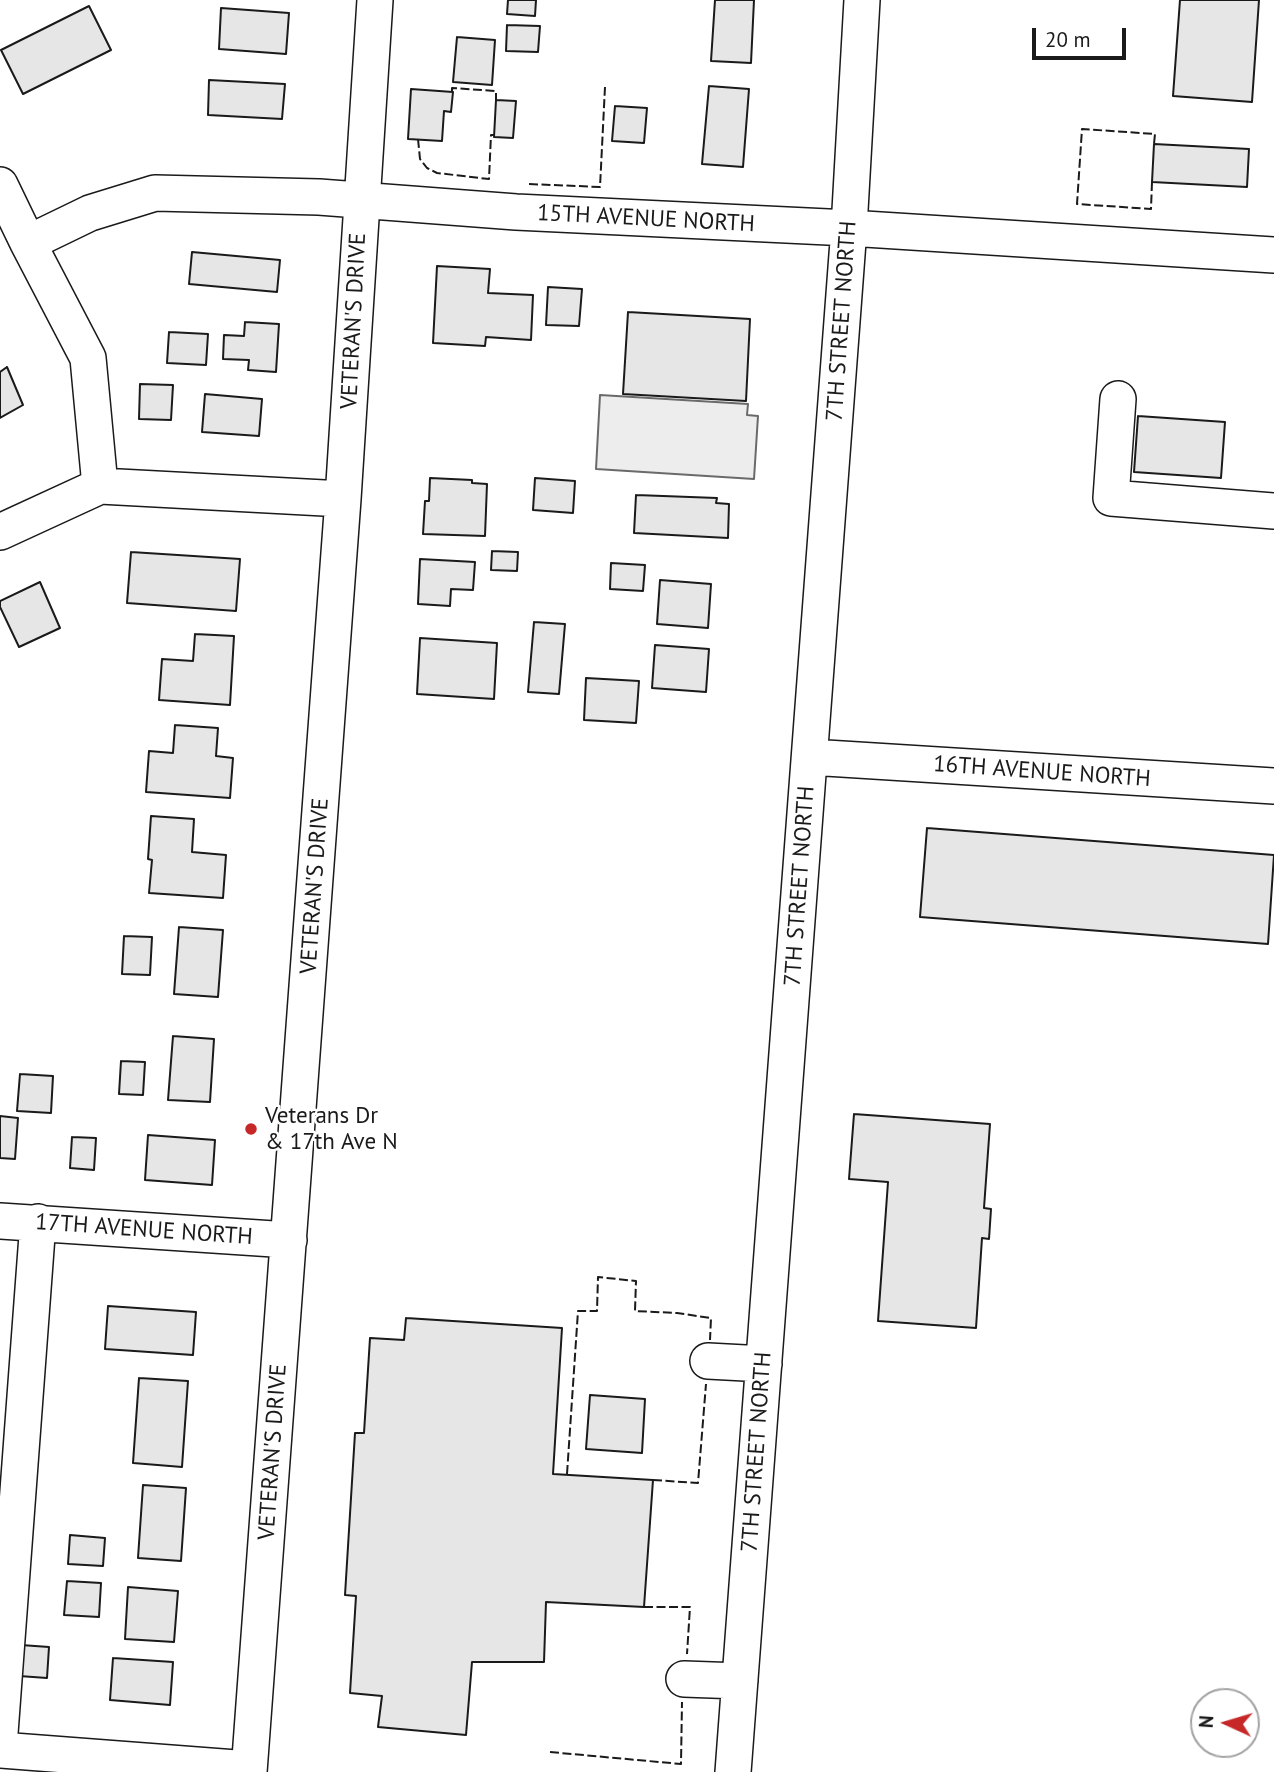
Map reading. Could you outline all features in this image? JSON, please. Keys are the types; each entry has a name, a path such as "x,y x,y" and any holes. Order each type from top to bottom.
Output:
{"street":[{"name":"VETERAN'S DRIVE","path":"249,1771 343,499 375,0"},
{"name":"7TH STREET NORTH","path":"733,1772 849,228 862,0"},
{"path":"0,185 27,243 88,358 100,486"},
{"name":"15TH AVENUE NORTH","path":"27,243 90,213 155,193 319,197 516,212 849,228 1274,255"},
{"path":"1118,399 1111,498 1274,511"},
{"path":"0,532 100,486 343,499"},
{"name":"16TH AVENUE NORTH","path":"810,757 1274,786"},
{"name":"17TH AVENUE NORTH","path":"0,1221 289,1240"},
{"path":"0,1733 9,1493 38,1223"},
{"path":"708,1361 764,1364"},
{"path":"684,1679 740,1681"},
{"path":"0,1750 249,1771"}],"shaded area":[{"path":"600,395 748,404 747,415 758,416 754,479 596,469"}],"building":[{"path":"508,0 536,0 535,16 507,14"},
{"path":"715,0 754,0 751,63 711,61"},
{"path":"1180,0 1259,0 1252,102 1173,96"},
{"path":"89,6 111,50 23,94 1,50"},
{"path":"221,8 289,13 286,54 219,49"},
{"path":"507,25 540,26 538,52 506,51"},
{"path":"457,37 495,40 492,85 453,82"},
{"path":"209,80 285,84 282,119 208,115"},
{"path":"709,86 749,89 743,167 702,164"},
{"path":"411,89 453,92 451,112 444,111 442,141 408,139"},
{"path":"496,100 516,101 513,138 494,137"},
{"path":"615,106 647,108 644,143 612,141"},
{"path":"1154,144 1249,149 1247,187 1152,182"},
{"path":"192,252 280,260 277,292 189,284"},
{"path":"437,266 490,269 488,293 533,295 531,340 486,337 485,346 433,343"},
{"path":"548,287 582,289 579,326 546,325"},
{"path":"628,312 750,319 746,401 623,394"},
{"path":"245,322 279,324 276,372 248,370 249,360 223,359 224,335 244,336"},
{"path":"169,332 208,334 206,365 167,363"},
{"path":"7,367 23,405 0,418 0,372"},
{"path":"140,384 173,385 171,420 139,419"},
{"path":"205,394 262,399 259,436 202,432"},
{"path":"1138,416 1225,422 1221,478 1134,472"},
{"path":"430,478 472,480 472,483 487,484 485,536 423,534 425,501 429,501"},
{"path":"535,478 575,481 573,513 533,510"},
{"path":"636,495 717,498 716,503 729,504 728,538 634,533"},
{"path":"492,551 518,552 517,571 491,570"},
{"path":"131,552 240,559 236,611 127,603"},
{"path":"420,559 475,562 473,590 451,589 450,606 418,604"},
{"path":"611,563 645,565 643,591 610,589"},
{"path":"660,580 711,584 708,628 657,624"},
{"path":"40,582 60,628 19,647 0,607 0,601"},
{"path":"534,622 565,624 559,694 528,692"},
{"path":"195,634 234,636 230,705 159,700 162,659 193,661"},
{"path":"420,638 497,643 494,699 417,694"},
{"path":"655,645 709,649 706,692 652,688"},
{"path":"586,678 639,681 636,723 584,720"},
{"path":"175,725 218,728 216,756 233,758 230,798 146,792 149,751 173,753"},
{"path":"151,816 194,819 192,852 226,855 223,898 149,893 152,860 148,859"},
{"path":"927,828 1274,855 1268,944 920,917"},
{"path":"179,927 223,930 218,997 174,994"},
{"path":"124,936 152,937 150,975 122,974"},
{"path":"173,1036 214,1039 210,1102 168,1100"},
{"path":"121,1061 145,1062 143,1095 119,1094"},
{"path":"20,1074 53,1076 51,1113 17,1111"},
{"path":"854,1114 990,1124 984,1208 991,1209 989,1239 982,1238 976,1328 878,1321 888,1182 849,1179"},
{"path":"0,1116 18,1118 15,1159 0,1158"},
{"path":"148,1135 215,1140 212,1185 145,1180"},
{"path":"72,1137 96,1138 94,1170 70,1168"},
{"path":"108,1306 196,1312 193,1355 105,1349"},
{"path":"406,1318 562,1328 553,1474 653,1480 644,1607 546,1602 544,1662 472,1662 466,1735 378,1727 382,1696 350,1693 356,1596 345,1595 355,1433 364,1433 370,1338 404,1340"},
{"path":"139,1378 188,1381 182,1467 133,1463"},
{"path":"590,1395 645,1399 642,1453 586,1449"},
{"path":"143,1485 186,1488 181,1561 138,1558"},
{"path":"70,1535 105,1538 103,1566 68,1564"},
{"path":"67,1581 101,1583 99,1617 64,1615"},
{"path":"128,1587 178,1591 174,1642 125,1639"},
{"path":"21,1645 49,1647 47,1678 19,1676"},
{"path":"113,1658 173,1662 170,1705 110,1700"}],"fence":[{"path":"529,184 600,187 605,87"},
{"path":"452,92 452,88 496,91 496,100"},
{"path":"1152,182 1151,209 1077,204 1082,129 1155,134 1154,144"},
{"path":"418,139 420,159 427,168 437,173 489,179 491,135 494,135"},
{"path":"567,1474 578,1311 597,1311 598,1277 636,1281 635,1311 711,1318 710,1340"},
{"path":"653,1480 698,1483 706,1384"},
{"path":"644,1607 690,1607 687,1654"},
{"path":"550,1752 681,1764 682,1702"}],"place":[{"name":"Veterans Dr & 17th Ave N","path":"251,1129"}]}
